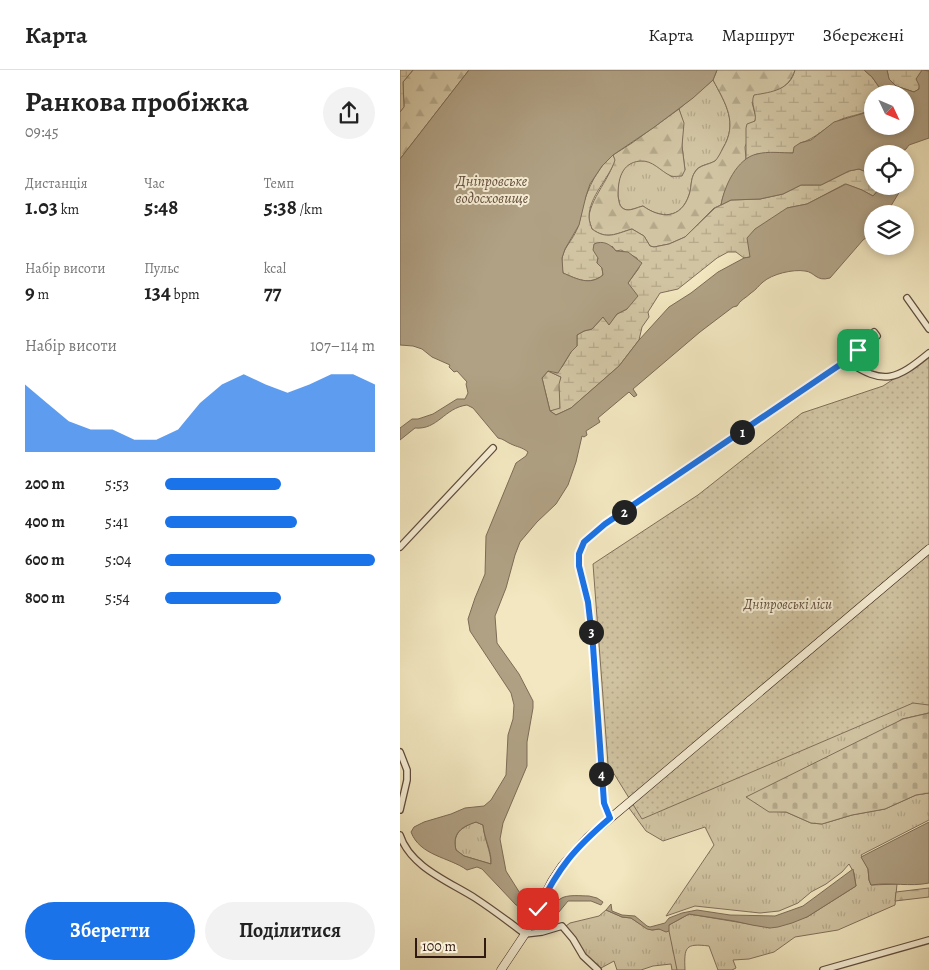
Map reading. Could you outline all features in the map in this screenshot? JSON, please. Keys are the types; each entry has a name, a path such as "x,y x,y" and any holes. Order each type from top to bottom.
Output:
{"main road":[{"path":"501,970 532,922 552,881 570,856 610,818 929,549"}],"street":[{"path":"907,298 929,329"},
{"path":"610,818 604,803 588,602 579,566 579,554 584,542 605,524 847,360 877,336 874,332"},
{"path":"847,360 874,376 884,377 906,371 929,353"},
{"path":"400,547 492,448"},
{"path":"400,756 407,770 407,780 400,810"},
{"path":"400,835 420,864 433,874 476,898 525,934 542,932 562,926 573,939 583,956 598,970"},
{"path":"823,970 929,940"}],"green space":[{"path":"400,70 413,70 403,82 404,107 400,112"},
{"path":"413,70 469,70 400,159 400,112 404,106 403,82"},
{"path":"717,70 795,70 788,82 778,91 752,102 756,118 745,147 746,159 730,180 724,192 721,205 714,208 685,237 669,244 654,247 650,246 644,236 632,229 607,235 592,229 589,219 591,209 612,167 613,155 679,109 684,123 682,146 685,170 682,176 671,176 649,162 634,162 622,173 618,196 620,205 626,210 643,206 663,215 681,209 689,195 692,177 695,172 701,166 715,161 730,130 726,105 713,80"},
{"path":"795,70 864,70 878,85 864,85 864,112 836,122 811,139 800,143 793,153 757,154 746,159 746,128 747,124 755,121 754,95 779,89 785,86 793,77"},
{"path":"887,70 922,70 919,89 914,92 914,85 895,85 889,79"},
{"path":"713,80 726,105 730,122 727,139 718,158 697,169 693,175 689,195 681,209 676,212 663,215 643,206 630,210 624,209 619,201 619,182 623,170 631,163 645,161 652,163 672,177 685,170 682,146 683,123 679,109"},
{"path":"613,155 615,160 592,202 589,219 592,229 607,235 632,229 644,236 650,246 654,247 669,244 685,237 715,208 731,200 760,199 783,194 801,185 821,185 849,171 859,169 864,171 864,191 845,184 807,204 787,208 750,257 744,258 736,252 728,252 717,258 678,289 660,293 648,312 649,317 642,327 639,340 619,366 571,408 556,415 550,411 560,408 559,384 561,377 548,371 562,367 577,346 577,335 592,329 603,317 609,324 617,314 627,309 628,283 639,268 637,258 621,250 616,251 612,246 598,258 597,263 602,268 603,275 598,278 588,281 563,273 563,253 578,227 587,193 607,160"},
{"name":"Дніпровські ліси","path":"929,356 929,705 913,703 642,819 608,764 593,564 698,495 802,413 883,386"},
{"path":"548,371 561,377 560,409 550,411 542,378"},
{"path":"929,555 929,713 902,719 769,811 786,812 811,823 822,824 852,815 885,809 916,795 929,793 929,820 861,855 868,869 871,885 897,884 895,905 838,930 795,937 774,952 749,959 733,960 736,968 732,970 718,970 709,946 701,945 688,948 685,956 685,970 672,970 671,964 653,966 641,970 617,970 614,961 601,968 581,949 566,926 570,923 599,916 606,910 622,917 631,918 652,930 668,928 669,925 689,914 761,926 807,917 856,886 854,873 849,864 842,872 811,892 798,903 779,911 760,913 695,906 666,916 714,845 705,827 663,841 646,831 629,808"},
{"path":"929,713 929,793 916,795 885,809 852,815 822,824 811,823 786,812 769,812 746,797 903,719"},
{"path":"476,822 483,825 491,864 464,856 456,850 455,840 459,832 466,826"},
{"path":"929,888 929,897 895,901 896,892"}],"water":[{"name":"Дніпровське водосховище","path":"469,70 717,70 713,80 693,98 613,155 602,166 590,184 579,225 562,258 563,273 588,281 603,275 602,268 597,263 598,258 593,250 594,244 606,243 616,251 628,252 642,263 628,283 638,296 627,309 617,314 609,325 603,317 592,329 577,335 577,346 558,373 548,371 542,378 550,411 556,415 571,408 619,366 639,340 669,307 718,272 744,258 750,257 747,238 755,229 787,208 807,204 846,184 864,191 864,195 898,195 891,205 864,205 864,239 830,278 822,279 808,272 795,271 767,279 737,306 700,332 633,389 637,395 634,397 629,392 598,418 600,422 586,431 587,435 582,436 568,485 556,504 520,542 495,616 497,643 519,674 533,701 527,742 527,766 503,823 500,839 506,871 528,906 526,909 516,905 482,869 477,867 467,870 428,851 415,840 411,832 414,827 424,822 465,808 484,806 491,800 506,775 508,735 513,719 514,705 511,693 470,631 468,619 485,574 486,536 516,463 526,456 528,452 498,438 473,408 467,405 452,410 430,426 415,428 400,440 400,428 412,419 433,414 457,399 465,399 468,393 467,382 457,371 454,372 449,367 450,365 432,357 422,349 400,345 400,159","holes":["476,822 483,825 491,864 464,856 456,850 455,839 466,826"]},
{"path":"864,70 887,70 889,79 895,85 878,85"},
{"path":"922,70 929,71 929,138 909,145 864,145 864,171 859,169 849,171 821,185 801,185 783,194 760,199 731,200 721,205 728,182 743,161 757,154 793,153 794,147 811,140 834,122 864,113 864,135 914,135 914,92 919,89 916,79"},
{"path":"929,822 929,883 915,885 871,885 868,869 861,857"},
{"path":"853,869 856,886 807,917 778,927 770,928 689,914 669,925 669,931 666,932 659,929 647,929 631,918 622,917 606,910 611,904 612,911 622,915 635,916 650,927 665,923 669,918 682,913 697,910 730,915 775,916 803,906"},
{"path":"589,896 603,902 601,905 591,901 568,901 554,918 547,922 544,921 545,917 554,911 558,901 563,897"}],"waterway":[{"path":"527,908 533,912"},
{"path":"539,915 544,919"},
{"path":"669,931 677,970"}],"route":[{"path":"538,909 562,866 587,838 610,818 604,803 601,780 593,646 588,602 579,566 579,554 584,542 605,524 847,360 858,350"}]}
